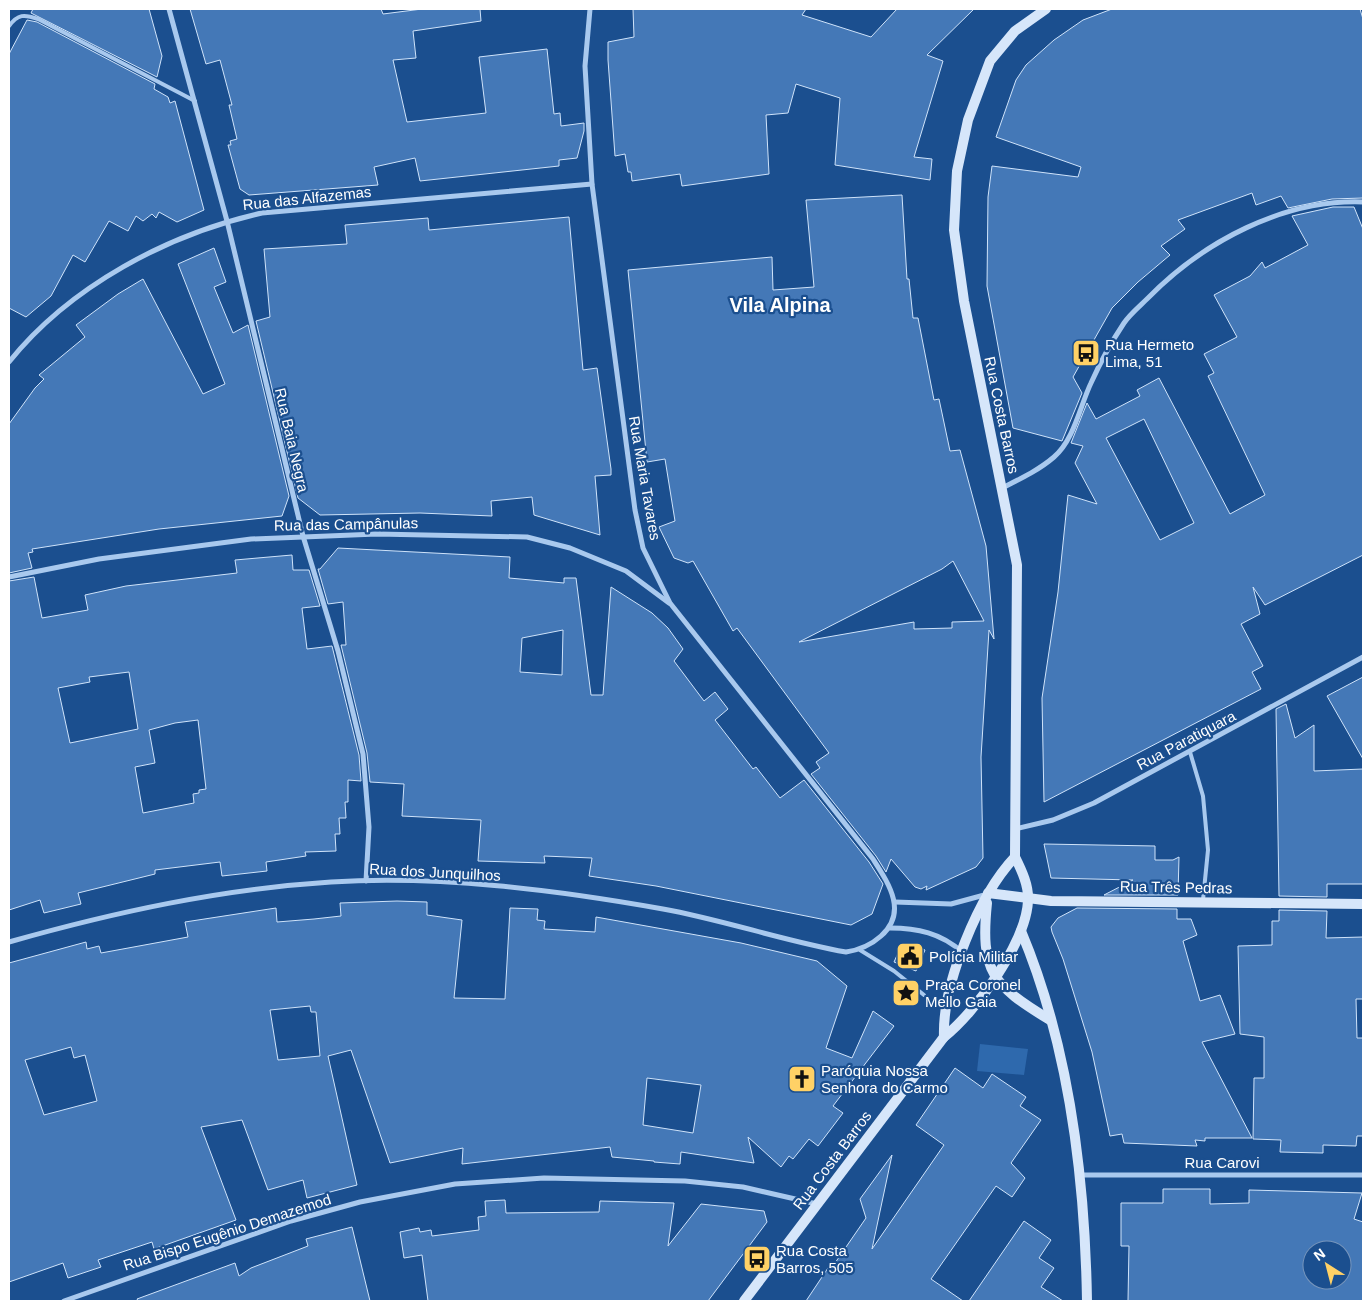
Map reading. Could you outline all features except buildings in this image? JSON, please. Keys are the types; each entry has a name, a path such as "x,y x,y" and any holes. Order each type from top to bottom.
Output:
{"main road":[{"name":"Rua Costa Barros","path":"744,1301 944,1036 970,1012 996,976 1021,931 1026,915 1028,900 1024,876 1015,858 1017,564 992,446 963,292 954,230 958,171 968,120 990,61 1015,31 1046,9"},
{"path":"944,1036 948,995 962,952 988,893 1015,858"},
{"name":"Rua Três Pedras","path":"988,893 1028,900 1363,904"},
{"path":"988,893 985,950 988,963 996,976 1024,1004 1050,1020"},
{"path":"1021,931 1031,956 1050,1020 1069,1102 1081,1174 1088,1301"}],"street":[{"name":"Rua Baia Negra","path":"169,9 227,221 303,536 338,651 363,754 369,827 366,881"},
{"name":"Rua Maria Tavares","path":"590,9 585,66 592,184 635,510 644,548 670,603 873,859 889,883 895,902"},
{"name":"Rua das Alfazemas","path":"9,362 23,345 65,306 122,268 173,242 227,221 262,213 592,184"},
{"path":"1002,488 1055,456 1069,435 1092,381 1125,321 1161,284 1209,248 1255,224 1282,214 1341,202 1363,202"},
{"name":"Rua das Campânulas","path":"9,577 99,559 251,539 377,534 526,537 570,548 626,570 670,603"},
{"name":"Rua Paratiquara","path":"1015,830 1053,820 1094,803 1363,657"},
{"name":"Rua dos Junquilhos","path":"9,942 88,919 176,900 330,882 429,881 527,890 665,909 818,947 846,952 860,950"},
{"path":"860,950 890,928 894,916 895,902 952,904 988,893"},
{"path":"890,928 909,928 929,932 946,940 962,952"},
{"name":"Rua Carovi","path":"1081,1174 1363,1175"},
{"name":"Rua Bispo Eugênio Demazemod","path":"64,1301 291,1221 360,1202 455,1184 544,1178 685,1181 743,1187 817,1204"}],"lane":[{"path":"9,26 16,17 25,14 38,19 195,101"},
{"path":"1190,752 1203,796 1208,850 1203,902"},
{"path":"860,950 894,971 924,994"}],"shaded area":[{"path":"980,1044 1028,1049 1024,1075 977,1071"}],"place":[{"name":"Rua Hermeto Lima, 51","path":"1086,353"},
{"name":"Polícia Militar","path":"910,956"},
{"name":"Praça Coronel Mello Gaia","path":"906,993"},
{"name":"Paróquia Nossa Senhora do Carmo","path":"802,1079"},
{"name":"Rua Costa Barros, 505","path":"757,1259"}],"district":[{"name":"Vila Alpina","path":"780,305"}]}
